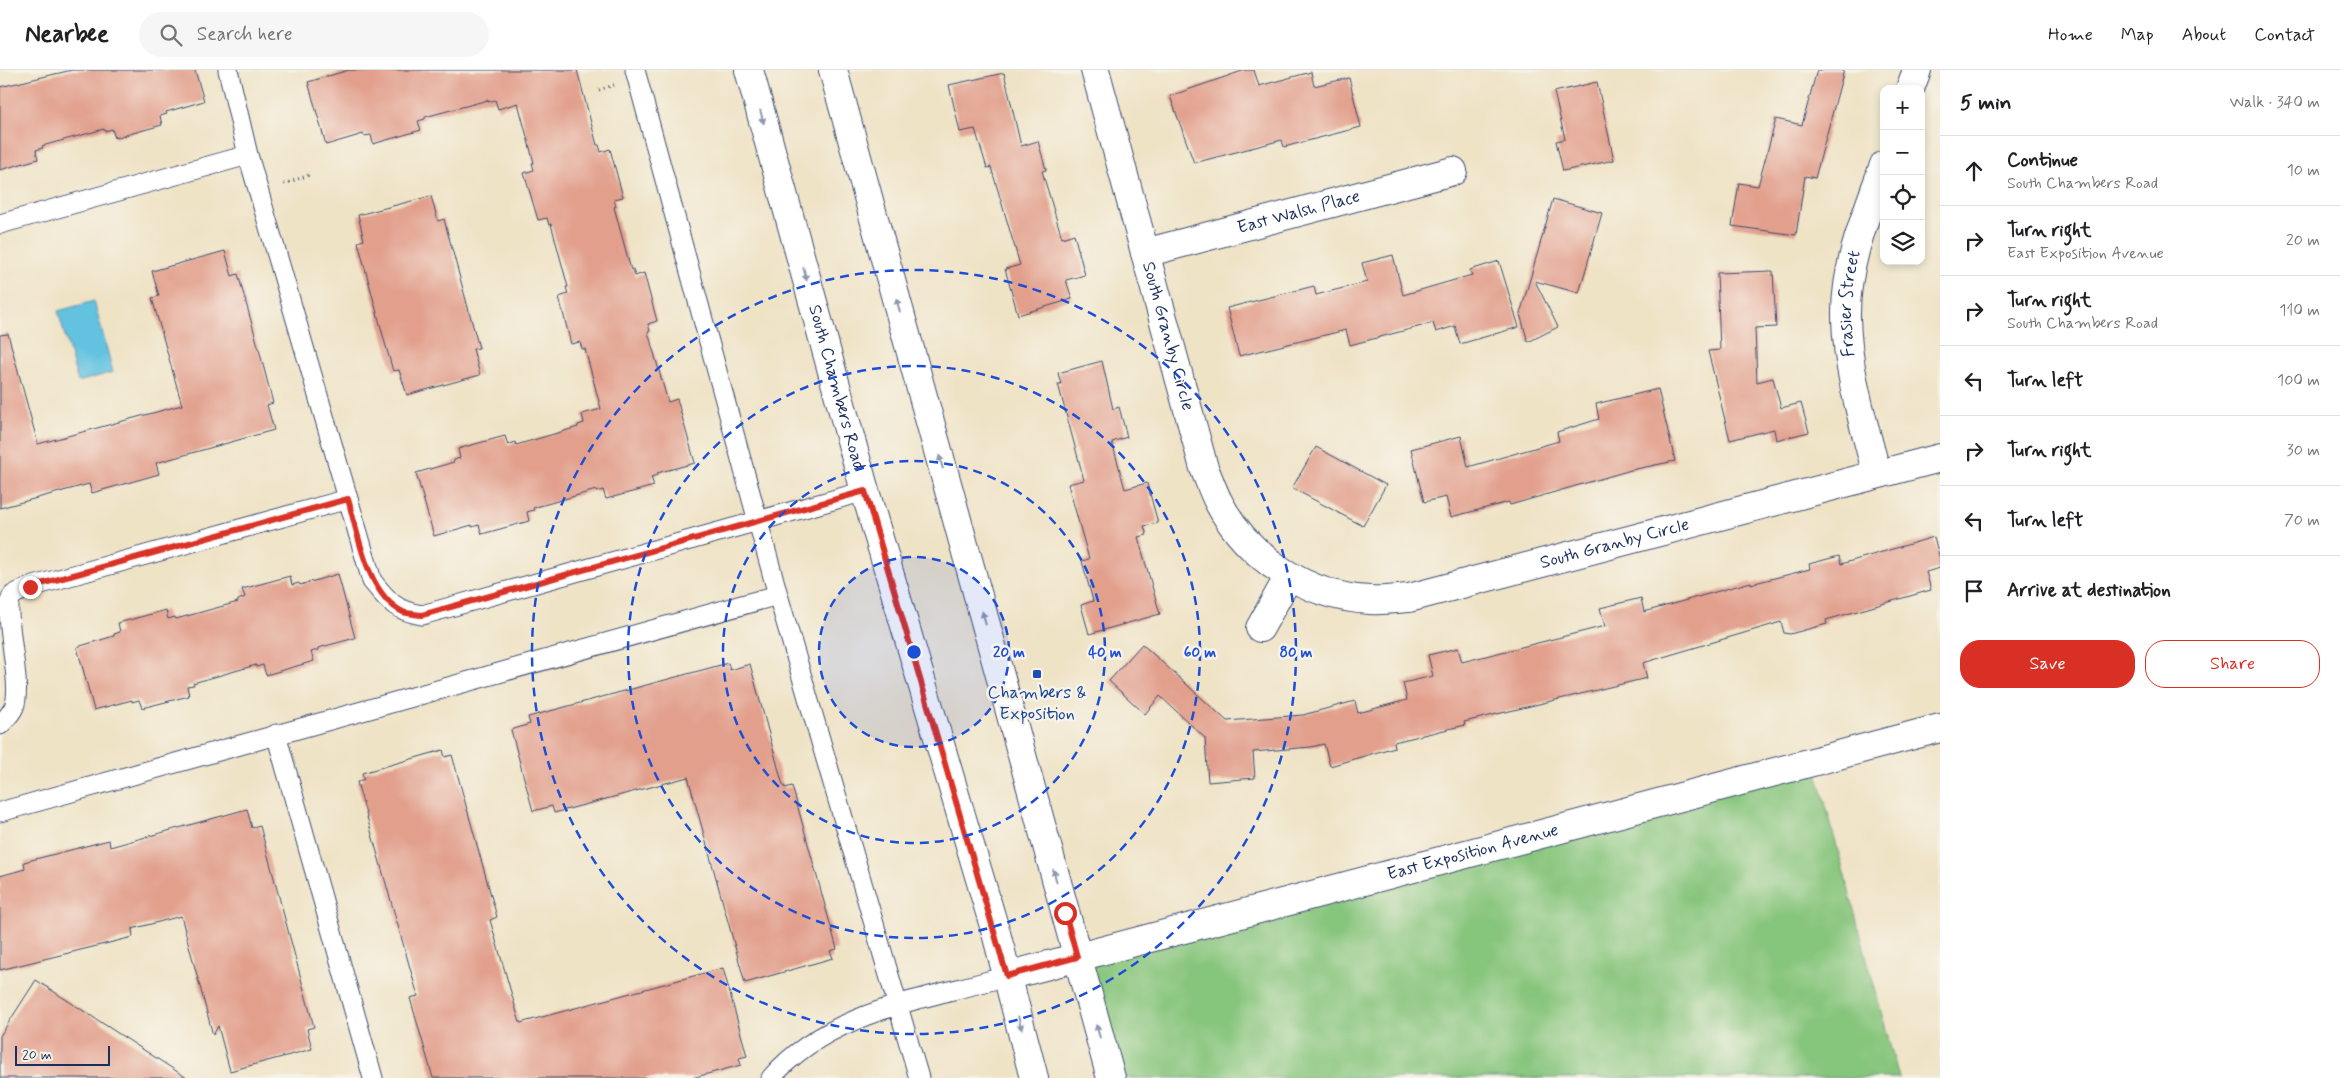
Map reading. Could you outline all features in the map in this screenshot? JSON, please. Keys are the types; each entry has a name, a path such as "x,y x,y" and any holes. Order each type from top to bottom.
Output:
{"street":[{"name":"South Chambers Road","path":"749,70 865,491 1007,976 1034,1078"},
{"path":"833,70 1111,1078"},
{"name":"South Granby Circle","path":"1095,70 1204,468 1218,503 1239,534 1259,555 1289,576 1306,585 1342,597 1371,600 1409,598 1940,458"},
{"path":"1911,85 1917,70"},
{"name":"East Walsh Place","path":"1145,253 1453,171"},
{"name":"Frasier Street","path":"1877,474 1851,376 1846,315 1851,270 1862,226 1880,175"},
{"path":"1260,628 1289,576"},
{"name":"East Exposition Avenue","path":"1007,976 1940,728"}],"lane":[{"path":"228,70 248,155 372,581 386,598 403,612 422,615 865,491"},
{"path":"635,70 778,595 899,1006 918,1078"},
{"path":"0,224 248,155"},
{"path":"0,725 15,706 17,685 8,616 8,602 12,596 30,587 348,499"},
{"path":"0,812 778,595"},
{"path":"276,734 372,1078"},
{"path":"771,1078 784,1063 806,1045 848,1022 1007,976"}],"path":[{"path":"283,184 309,175"}],"green space":[{"path":"1814,761 1899,1078 1111,1078 1077,957"}],"water":[{"path":"94,301 113,372 78,382 58,311"}],"building":[{"path":"72,70 195,70 204,101 166,112 167,114 160,116 162,125 115,138 112,129 105,131 104,129 42,146 43,148 36,150 38,159 0,170 0,87"},
{"path":"349,70 577,70 597,145 599,145 601,152 610,149 623,197 614,199 616,206 614,207 631,270 633,269 635,276 644,273 657,321 648,324 650,331 648,332 668,402 677,399 695,463 657,473 658,475 651,477 654,486 606,499 603,490 596,492 596,490 533,508 534,510 527,512 529,521 482,534 479,525 472,527 472,525 434,536 416,473 454,462 454,460 460,458 458,449 475,444 505,436 508,445 515,442 516,445 578,427 578,425 584,423 582,414 601,409 585,349 582,349 580,342 571,344 559,297 568,294 566,287 568,287 551,224 549,225 547,218 538,220 524,173 534,170 532,163 534,163 518,103 498,109 495,100 488,102 488,100 425,117 425,119 418,121 421,130 373,144 371,135 364,136 363,134 326,145 308,82"},
{"path":"1245,70 1254,70 1259,86 1311,72 1314,86 1349,78 1361,127 1284,147 1282,140 1194,163 1170,96"},
{"path":"1817,70 1844,70 1815,178 1805,176 1796,235 1732,226 1739,183 1758,186 1776,119 1802,125"},
{"path":"1004,73 1021,146 1038,141 1046,170 1042,171 1062,238 1074,234 1085,275 1066,280 1072,299 1018,315 1005,269 1020,265 991,167 987,168 975,129 960,132 949,85"},
{"path":"1597,82 1614,160 1563,171 1556,141 1565,139 1554,92"},
{"path":"431,196 438,221 444,219 479,348 473,349 480,375 407,395 399,370 393,371 385,343 358,242 364,240 358,215"},
{"path":"1553,199 1602,213 1579,293 1535,281 1558,327 1528,342 1520,314"},
{"path":"225,251 232,276 238,274 260,353 273,403 267,405 274,430 156,463 159,474 92,493 89,484 0,508 0,335 8,334 38,444 182,405 152,298 159,296 152,271"},
{"path":"1393,255 1403,295 1472,275 1470,270 1499,261 1519,327 1460,344 1455,326 1436,332 1433,323 1350,345 1346,330 1239,356 1227,308 1314,286 1316,295 1367,282 1362,263"},
{"path":"1773,271 1776,327 1755,328 1757,382 1773,378 1781,408 1801,403 1809,432 1776,440 1774,429 1730,440 1708,351 1720,350 1717,273"},
{"path":"1102,361 1113,409 1119,407 1127,437 1112,442 1125,489 1147,483 1158,523 1144,526 1147,535 1138,537 1160,614 1089,634 1081,605 1093,601 1082,561 1089,559 1068,484 1084,480 1058,384 1061,384 1058,373"},
{"path":"1658,389 1675,461 1631,470 1510,505 1509,502 1451,517 1446,497 1424,502 1411,449 1461,436 1468,467 1559,441 1557,432 1599,419 1596,404"},
{"path":"1316,447 1386,485 1363,526 1292,488"},
{"path":"1934,537 1940,559 1940,568 1926,572 1931,590 1826,620 1827,624 1790,634 1784,633 1781,622 1643,663 1647,678 1464,722 1465,725 1394,742 1395,747 1330,766 1324,744 1311,747 1253,752 1255,778 1208,782 1205,738 1160,696 1145,714 1109,681 1142,644 1227,721 1303,715 1355,701 1358,713 1407,700 1403,683 1433,676 1428,655 1458,648 1462,662 1605,626 1600,608 1641,598 1644,612 1751,582 1751,584 1810,569 1809,564 1839,556 1841,564"},
{"path":"338,574 355,638 318,648 318,650 311,652 314,661 266,675 263,665 256,667 256,665 193,683 194,685 187,686 189,696 142,708 139,700 132,702 132,700 94,710 77,647 114,636 114,634 120,632 118,623 166,610 168,619 175,617 176,619 238,602 238,600 245,597 242,589 290,576 292,585 299,583 300,585"},
{"path":"728,663 730,670 750,664 782,782 785,788 792,786 837,949 830,951 833,958 745,983 688,777 554,813 552,806 533,811 511,730 530,724 528,717"},
{"path":"443,750 445,757 452,755 497,917 490,920 520,1023 723,968 747,1056 739,1058 741,1065 692,1078 433,1078 410,998 418,996 357,782 364,779 362,773"},
{"path":"247,809 252,828 260,826 314,1027 307,1029 312,1049 230,1071 218,1026 213,1035 181,916 132,929 133,937 0,970 0,876 25,869 24,862 109,840 110,847"},
{"path":"36,980 187,1078 0,1078 0,1036"}],"place":[{"name":"Chambers & Exposition","path":"1037,674"}],"route":[{"path":"30,587 348,499 372,581 386,598 403,612 422,615 865,491 996,933 1007,976 1077,957 1065,913"}]}
